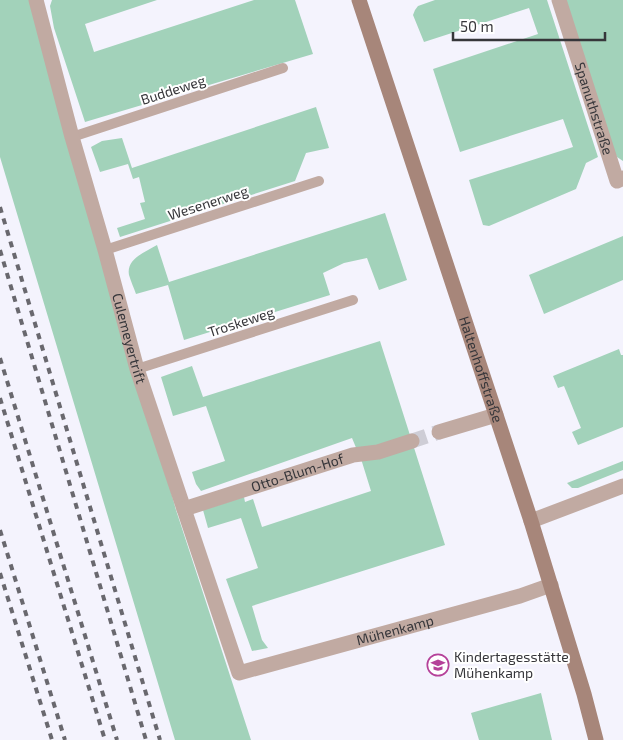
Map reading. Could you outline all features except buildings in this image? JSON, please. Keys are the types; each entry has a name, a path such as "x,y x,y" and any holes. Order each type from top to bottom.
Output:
{"street":[{"name":"Culemeyertrift","path":"36,0 72,138 137,369 239,673"},
{"name":"Haltenhoffstraße","path":"360,0 531,521 584,694 596,740"},
{"name":"Spanuthstraße","path":"559,0 617,181 623,178"},
{"path":"439,432 496,415"},
{"name":"Otto-Blum-Hof","path":"184,509 353,455 378,452 412,441"},
{"path":"531,521 623,486"},
{"name":"Mühenkamp","path":"239,673 511,598 551,585"}],"lane":[{"name":"Buddeweg","path":"72,138 283,68"},
{"name":"Wesenerweg","path":"105,250 319,181"},
{"name":"Troskeweg","path":"137,369 353,300"}],"green space":[{"path":"0,0 36,0 176,510 251,740 175,740 0,157"},
{"path":"52,0 157,0 85,24 94,52 254,0 295,0 313,54 85,122 54,28 50,6"},
{"path":"435,0 547,0 598,157 586,163 576,189 489,226 483,225 469,180 573,147 563,119 460,152 433,69 538,34 529,8 424,42 413,15 418,6"},
{"path":"565,0 623,0 623,161 617,157 612,148"},
{"path":"316,107 329,148 306,153 295,181 120,237 117,228 145,219 140,203 145,202 139,177 133,179 128,164 100,172 91,147 102,141 122,138 132,168"},
{"path":"385,213 407,280 379,290 367,258 344,263 323,273 330,295 184,340 168,285 136,294 129,275 130,265 133,260 157,245 169,282"},
{"path":"623,236 623,280 544,314 529,275"},
{"path":"380,341 445,545 252,606 262,640 268,648 252,651 226,579 258,568 241,518 208,528 203,510 244,497 245,502 253,499 262,527 371,491 362,462 352,438 201,491 196,484 192,472 225,461 206,406 173,416 161,377 192,366 203,397"},
{"path":"619,349 621,355 623,355 623,427 578,445 572,432 581,428 564,386 558,388 553,376"},
{"path":"623,461 623,470 578,488 572,488 567,483"},
{"path":"541,693 552,740 479,740 471,713"}],"tunnel":[{"path":"412,441 439,432"}],"railway":[{"path":"0,207 160,740"},
{"path":"0,250 146,740"},
{"path":"0,358 117,740"},
{"path":"0,398 105,740"},
{"path":"0,530 65,740"},
{"path":"0,573 52,740"}],"place":[{"name":"Kindertagesstätte Mühenkamp","path":"438,665"}]}
